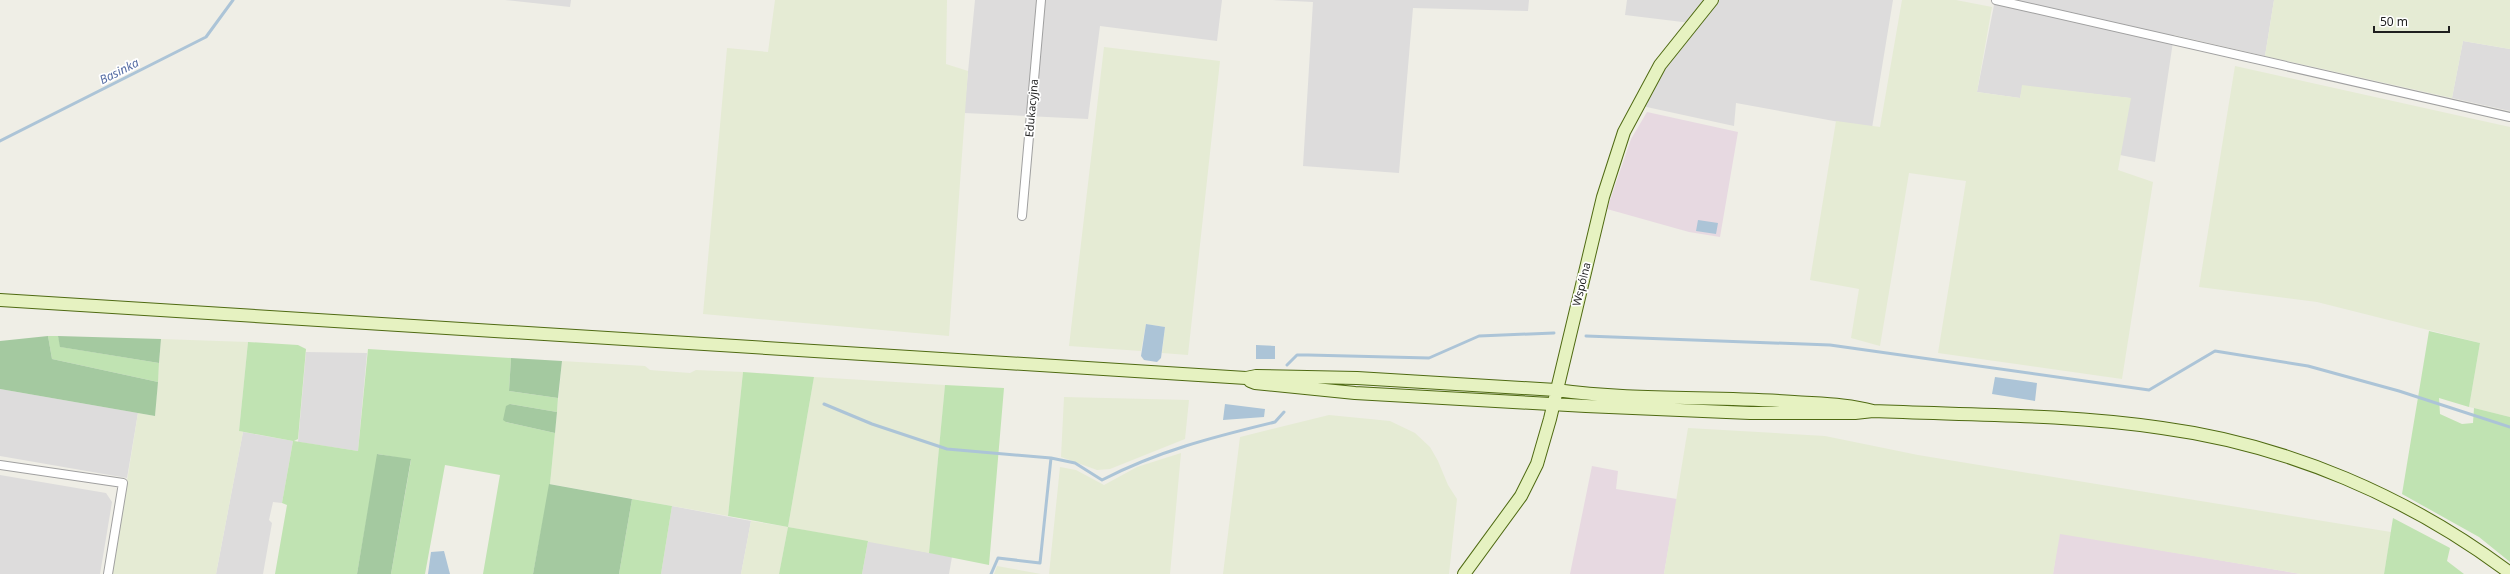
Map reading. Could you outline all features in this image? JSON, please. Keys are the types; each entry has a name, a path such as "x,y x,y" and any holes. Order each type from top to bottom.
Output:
{"main road":[{"name":"Wspólna","path":"1464,574 1500,526 1531,479 1542,447 1553,405 1603,197 1624,132 1660,65 1712,0"},
{"path":"0,300 1246,378 1256,376 1357,378 1556,390 1586,394 1758,399 1855,406 1873,411"},
{"path":"1246,378 1255,383 1355,393 1553,405 1750,413 1854,414 1873,411 2111,422 2190,432 2246,444 2315,466 2378,493 2450,531 2510,573"}],"street":[{"name":"Edukacyjna","path":"1022,216 1041,0"},
{"path":"1996,0 2510,117"},
{"path":"0,465 123,483 108,574"}],"shaded area":[{"path":"505,0 571,0 570,7"},
{"path":"975,0 1222,0 1217,41 1100,26 1088,119 964,113"},
{"path":"1272,0 1529,0 1528,11 1413,8 1399,173 1303,166 1313,2"},
{"path":"1627,0 1893,0 1872,128 1736,103 1734,126 1642,106 1672,59 1699,24 1625,15"},
{"path":"1995,0 2274,0 2265,56 2174,35 2155,162 2120,155 2130,98 2023,86 2020,98 1977,92"},
{"path":"2463,41 2510,49 2510,111 2452,98"},
{"path":"1647,112 1738,132 1720,237 1689,232 1607,209 1631,139"},
{"path":"306,352 367,353 358,451 298,442"},
{"path":"0,389 138,413 127,478 0,456"},
{"path":"243,432 293,441 282,503 273,502 269,520 272,523 263,574 216,574"},
{"path":"1592,466 1618,471 1616,489 1677,499 1664,574 1570,574"},
{"path":"0,475 106,493 112,502 100,574 0,574"},
{"path":"672,506 751,521 741,574 661,574"},
{"path":"2059,533 2301,574 2053,574"},
{"path":"868,541 952,557 949,574 862,574"}],"green space":[{"path":"775,0 947,0 946,64 968,71 949,336 703,314 727,48 768,52"},
{"path":"1902,0 1956,0 1992,7 1977,92 2020,98 2022,85 2131,98 2118,170 2153,182 2122,379 1938,353 1966,181 1909,173 1880,346 1851,338 1859,289 1810,280 1836,121 1880,127"},
{"path":"2274,0 2510,0 2510,49 2463,41 2452,98 2265,56"},
{"path":"1104,47 1220,61 1188,355 1162,353 1165,327 1146,324 1141,351 1069,346"},
{"path":"2235,66 2510,127 2510,417 2469,407 2480,343 2317,302 2199,287"},
{"path":"2429,331 2480,343 2469,407 2439,398 2440,414 2462,424 2473,423 2474,408 2510,417 2510,562 2479,537 2402,494"},
{"path":"48,336 58,336 61,347 159,363 158,382 52,359"},
{"path":"48,336 52,359 158,382 155,416 0,389 0,341"},
{"path":"58,336 161,339 159,363 60,347"},
{"path":"161,339 248,342 239,431 243,432 216,574 112,574 138,413 155,416"},
{"path":"248,342 298,345 306,349 298,439 294,441 358,451 368,349 511,358 509,391 558,398 557,412 510,404 506,422 555,433 550,484 533,574 483,574 500,475 445,465 425,574 391,574 411,460 378,454 357,574 275,574 287,505 282,503 293,441 239,431"},
{"path":"511,358 562,361 558,398 509,391"},
{"path":"562,361 645,366 650,370 690,373 696,370 743,372 728,516 550,484"},
{"path":"743,372 814,377 788,527 728,516"},
{"path":"814,377 945,385 929,553 788,527"},
{"path":"945,385 1004,388 989,565 929,553"},
{"path":"1064,397 1189,400 1185,439 1110,469 1097,470 1061,457"},
{"path":"510,404 557,412 555,433 506,422 503,420 506,406"},
{"path":"1329,415 1390,421 1415,433 1430,447 1438,461 1448,485 1457,499 1449,574 1223,574 1240,437"},
{"path":"1688,428 1825,436 1918,455 2391,532 2384,574 2301,574 2060,534 2053,574 1664,574"},
{"path":"1181,453 1170,574 1049,574 1060,467 1076,470 1104,485 1137,467"},
{"path":"377,454 411,459 391,574 357,574"},
{"path":"549,484 632,499 619,574 533,574"},
{"path":"632,499 672,506 661,574 619,574"},
{"path":"2393,518 2450,548 2447,561 2464,574 2384,574"},
{"path":"751,521 788,527 779,574 741,574"},
{"path":"788,527 868,541 862,574 779,574"},
{"path":"997,566 1041,574 994,574"}],"water":[{"path":"1698,220 1718,223 1716,234 1696,231"},
{"path":"1146,324 1165,327 1161,358 1157,362 1144,360 1141,356"},
{"path":"1256,345 1275,346 1275,359 1256,359"},
{"path":"1995,377 2037,383 2035,401 1992,394"},
{"path":"1225,404 1265,409 1264,417 1223,420"},
{"path":"444,551 450,574 428,574 431,552"}],"waterway":[{"name":"Basinka","path":"0,141 206,37 233,0"},
{"path":"1287,365 1297,355 1429,358 1479,336 1554,333"},
{"path":"1586,336 1830,345 2149,390 2215,351 2308,366 2399,391 2510,427"},
{"path":"824,404 872,424 947,449 1051,458"},
{"path":"991,574 998,558 1040,563 1051,458 1075,463 1102,480 1165,453 1208,439 1275,422 1284,412"}]}
